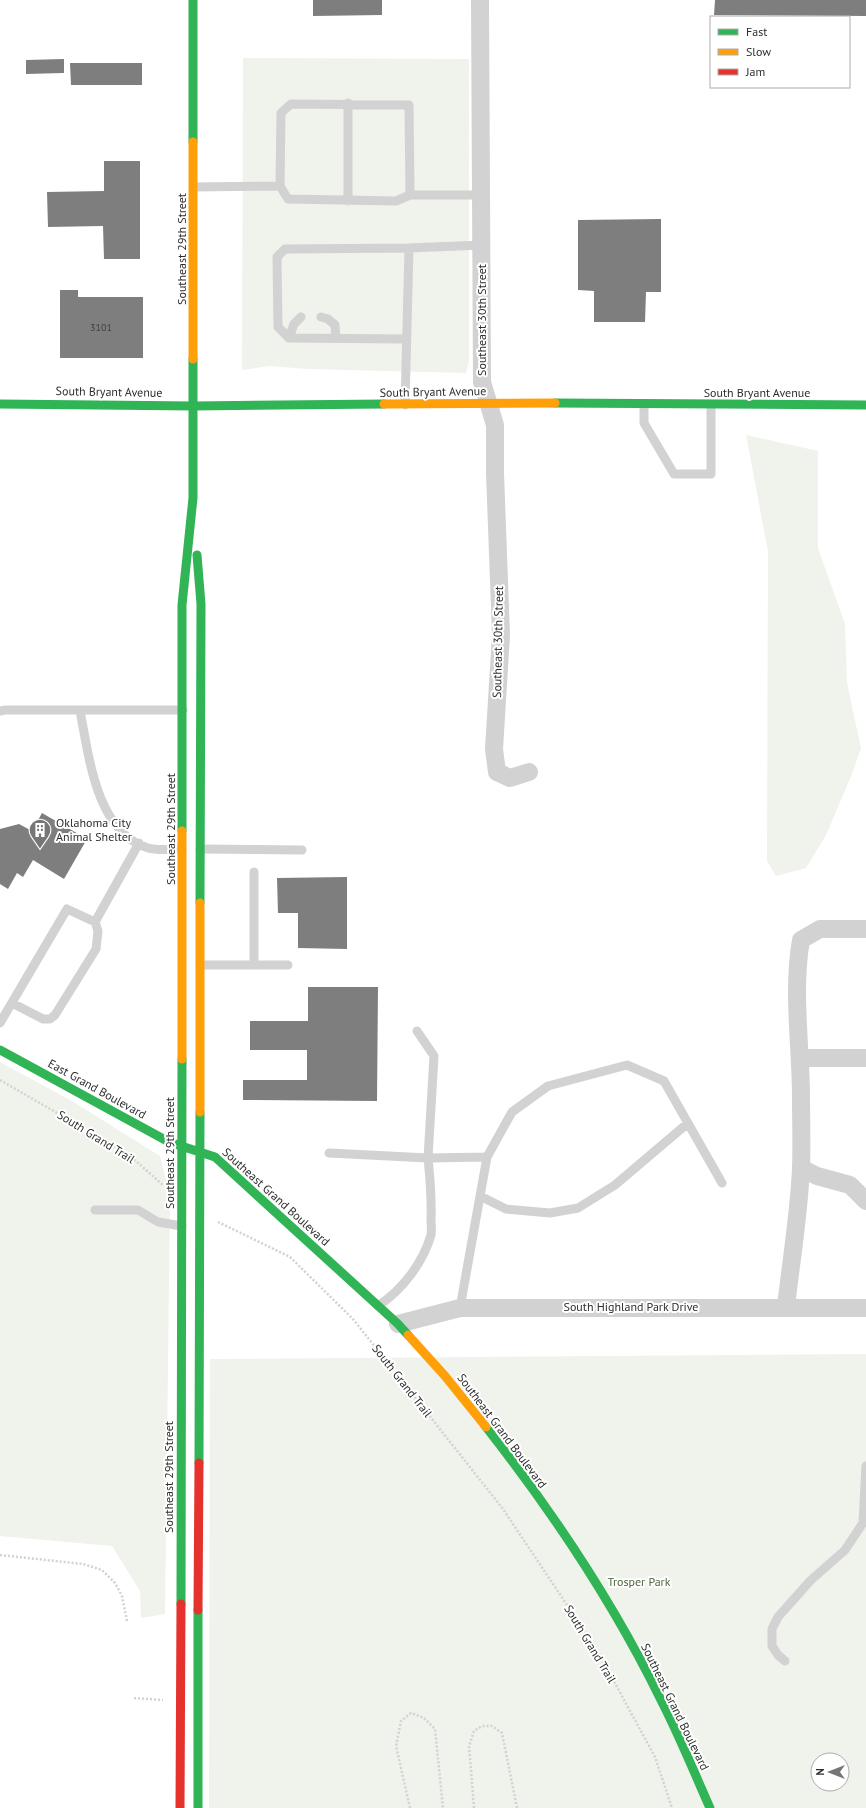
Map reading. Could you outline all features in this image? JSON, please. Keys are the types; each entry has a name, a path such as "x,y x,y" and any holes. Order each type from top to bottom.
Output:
{"main road":[{"name":"Southeast 29th Street","path":"193,0 193,498 201,604 198,1808"},
{"name":"South Bryant Avenue","path":"0,404 194,406 488,403 866,405"},
{"name":"Southeast 29th Street","path":"180,1808 183,1146 182,605 193,498"},
{"path":"183,849 200,849"},
{"name":"East Grand Boulevard","path":"0,1050 131,1122 170,1142 183,1146"},
{"name":"Southeast Grand Boulevard","path":"183,1146 215,1157 398,1324 445,1376 510,1458 588,1571 619,1623 661,1700 710,1808"}],"street":[{"name":"Southeast 30th Street","path":"480,0 482,382 495,425 495,473 501,635 494,749 497,772 510,778 529,772"},
{"path":"786,1307 796,1229 801,1168 801,1058 796,998 801,940 820,929 866,929"},
{"path":"801,1058 866,1058"},
{"path":"801,1168 817,1176 850,1185 866,1201"},
{"name":"South Highland Park Drive","path":"398,1324 460,1308 866,1308"}],"lane":[{"path":"410,195 409,105 348,103 291,104 281,113 280,186 288,199 396,201 410,195 482,195"},
{"path":"348,103 348,200"},
{"path":"194,187 280,186"},
{"path":"406,339 289,338 278,326 277,257 285,249 409,248 482,245"},
{"path":"405,405 409,248"},
{"path":"289,338 294,324 301,317"},
{"path":"321,317 328,319 335,325 336,338"},
{"path":"644,404 644,423 674,474 711,474 711,405"},
{"path":"0,711 183,710"},
{"path":"80,711 95,784 107,813 125,836 148,848 183,849"},
{"path":"95,922 139,843"},
{"path":"200,849 302,850"},
{"path":"254,872 254,966"},
{"path":"0,1023 67,909 95,922 98,931 96,950 56,1015 50,1019 43,1019 12,1003"},
{"path":"200,965 288,966"},
{"path":"378,1306 401,1287 420,1262 431,1234 432,1197 428,1158 434,1056 417,1031"},
{"path":"460,1308 487,1157 512,1112 548,1086 627,1065 664,1081 722,1183"},
{"path":"480,1196 506,1209 550,1213 578,1208 615,1185 688,1123"},
{"path":"329,1153 428,1158 487,1157"},
{"path":"95,1210 138,1210 158,1222 182,1226"},
{"path":"785,1661 778,1655 772,1646 772,1629 778,1617 810,1581 845,1550 863,1523 866,1466"}],"path":[{"name":"South Grand Trail","path":"0,1080 128,1154 182,1198"},
{"name":"South Grand Trail","path":"199,1212 290,1257 358,1325 503,1509 596,1650 654,1757 672,1808"},
{"path":"0,1555 83,1564 102,1570 115,1583 122,1596 126,1621"},
{"path":"410,1808 396,1746 401,1721 411,1713 424,1718 434,1729 443,1808"},
{"path":"474,1808 469,1746 474,1732 482,1726 492,1726 502,1733 517,1808"}],"green space":[{"path":"243,58 469,59 469,362 466,373 308,369 269,366 242,370"},
{"path":"746,435 818,451 818,548 845,624 847,683 861,748 852,774 826,835 806,868 776,876 767,861 768,551"},
{"path":"0,1062 72,1101 160,1156 170,1197 165,1614 141,1618 140,1591 112,1546 0,1536"},
{"name":"Trosper Park","path":"866,1354 866,1808 209,1808 210,1359"}],"building":[{"path":"313,0 382,0 382,15 313,16"},
{"path":"715,0 866,0 866,16 714,15"},
{"path":"64,59 64,73 26,74 26,60"},
{"path":"70,63 142,63 142,85 71,85"},
{"path":"104,161 140,161 140,259 104,259 103,226 48,227 47,192 104,191"},
{"path":"661,219 661,292 646,292 645,322 594,322 594,291 578,290 578,220"},
{"path":"60,290 78,290 78,297 143,297 143,358 60,358"},
{"name":"Oklahoma City Animal Shelter","path":"42,813 87,839 64,879 33,860 23,877 17,873 8,889 0,884 0,829 19,824 32,831"},
{"path":"347,877 347,949 298,948 298,913 278,913 277,878"},
{"path":"308,987 378,987 377,1101 243,1100 243,1080 307,1080 307,1050 250,1050 250,1021 308,1021"}],"traffic: fast":[{"path":"193,0 193,142"},
{"path":"182,831 182,605 193,498 193,359"},
{"path":"555,403 866,405"},
{"path":"0,404 194,406 384,404"},
{"path":"197,555 201,604 200,903"},
{"path":"0,1050 169,1142 215,1157 398,1324 408,1335"},
{"path":"181,1604 182,1059"},
{"path":"199,1463 200,1112"},
{"path":"486,1427 511,1459 558,1525 581,1559 623,1629 668,1713 710,1808"},
{"path":"198,1610 198,1808"}],"traffic: slow":[{"path":"193,142 193,359"},
{"path":"384,404 555,403"},
{"path":"182,831 182,1059"},
{"path":"200,903 200,1112"},
{"path":"408,1335 445,1376 486,1427"}],"traffic: jam":[{"path":"198,1610 199,1463"},
{"path":"180,1808 181,1604"}],"place":[{"name":"Oklahoma City Animal Shelter","path":"40,850"}]}
